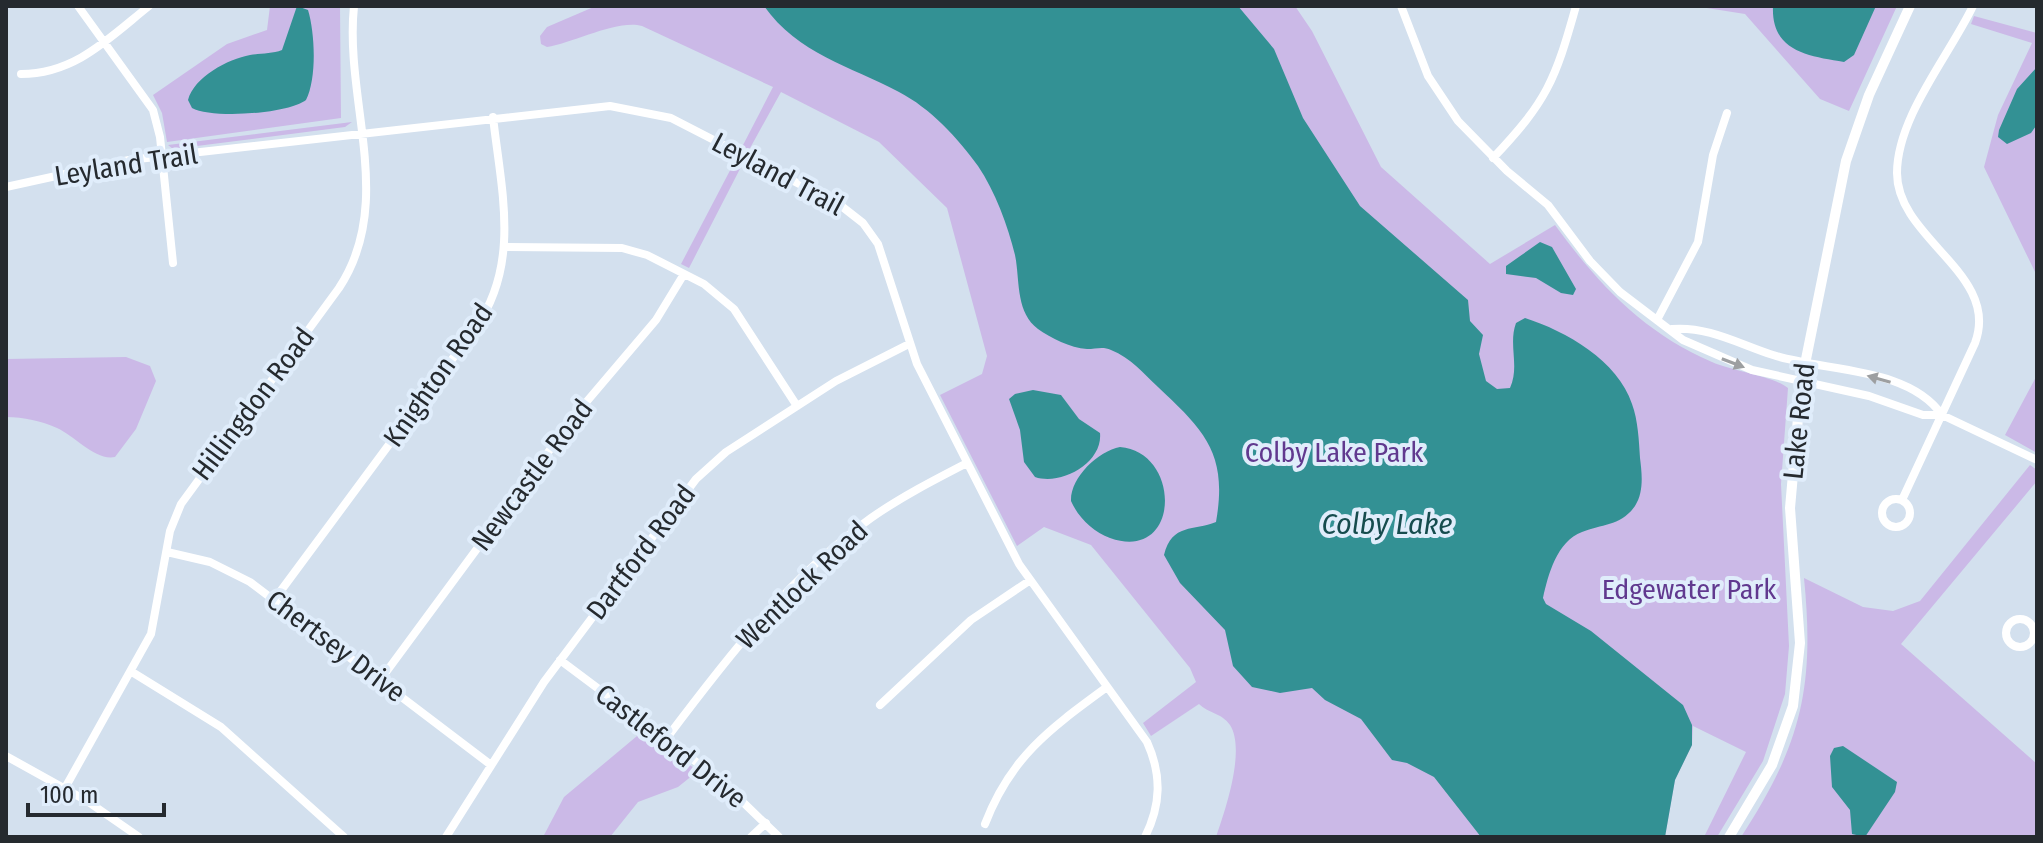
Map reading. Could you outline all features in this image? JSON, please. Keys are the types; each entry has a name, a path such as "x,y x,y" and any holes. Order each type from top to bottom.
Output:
{"street":[{"path":"78,6 149,102 157,123 173,263"},
{"path":"21,74 67,66 104,42 149,6"},
{"name":"Hillingdon Road","path":"65,788 132,672 154,625 173,522 183,500 351,268 367,215 353,52 354,6"},
{"path":"1401,6 1417,52 1458,121 1493,158 1548,205 1605,277 1683,340 1717,357 1801,384 1869,396 1923,415 1942,415 2037,460"},
{"path":"1493,158 1536,111 1549,91 1576,6"},
{"name":"Lake Road","path":"1729,837 1772,765 1789,721 1800,643 1790,508 1801,384 1846,161 1869,95 1910,6"},
{"path":"1902,500 1975,343 1981,314 1969,287 1905,202 1897,170 1916,108 1973,6"},
{"name":"Leyland Trail","path":"6,187 95,166 162,156 361,131 605,106 654,112 840,205 863,223 878,244 909,344 1029,581 1144,736 1156,764 1158,797 1145,837"},
{"path":"1657,320 1698,242 1713,155 1727,113"},
{"name":"Knighton Road","path":"274,600 482,318 499,284 505,247 493,117"},
{"path":"505,247 617,247 642,253 684,274 728,302 797,406"},
{"name":"Newcastle Road","path":"381,679 577,413 656,320 684,274"},
{"path":"1672,329 1686,328 1726,336 1772,354 1903,386 1931,399 1942,415"},
{"name":"Dartford Road","path":"446,837 560,660 696,479 726,452 797,406 856,369 909,344"},
{"name":"Wentlock Road","path":"666,739 735,648 822,557 895,502 967,463"},
{"name":"Chertsey Drive","path":"167,552 218,565 274,600 381,679 458,743 491,765"},
{"path":"880,705 971,620 1029,581"},
{"name":"Castleford Drive","path":"560,660 729,787 779,837"},
{"path":"132,672 221,727 344,837"},
{"path":"985,824 1004,783 1026,752 1107,687"},
{"path":"6,756 65,788 139,837"},
{"path":"751,837 766,823"}],"green space":[{"path":"270,6 340,6 341,118 167,142 162,113 153,95 227,44 267,30"},
{"name":"Colby Lake","path":"596,6 1295,6 1312,31 1381,167 1490,264 1555,225 1606,287 1665,337 1712,362 1773,380 1788,388 1781,484 1789,646 1785,694 1763,761 1717,837 1704,837 1746,752 1693,726 1692,745 1675,780 1665,837 1216,837 1235,765 1236,749 1230,725 1199,704 1151,736 1143,723 1196,682 1190,668 1091,545 1044,527 1017,546 940,395 982,374 987,356 947,208 879,142 781,92 749,150 742,147 773,87 642,26 621,26 547,47 541,44 540,36 547,27"},
{"path":"1694,6 1897,6 1849,111 1820,99 1745,14"},
{"path":"1974,16 2037,33 2037,276 1984,167 1998,115 2032,43 1971,24"},
{"path":"352,122 345,127 173,149 168,145"},
{"path":"736,159 743,163 689,268 681,264"},
{"path":"126,357 150,366 156,381 136,429 115,457 93,452 64,432 39,421 6,417 6,359"},
{"path":"2037,375 2037,453 2005,435"},
{"path":"2030,465 2037,470 2037,481 1901,644 2037,764 2037,837 1741,837 1778,773 1799,714 1807,652 1804,578 1863,607 1893,611 1920,601"},
{"path":"643,731 698,771 678,787 638,802 610,837 543,837 564,797"}],"water":[{"path":"297,6 308,10 312,31 313,68 306,100 267,112 232,114 192,108 188,100 191,92 213,70 241,57 282,50"},
{"name":"Colby Lake","path":"764,6 1238,6 1274,49 1303,118 1360,206 1468,300 1470,321 1483,335 1479,354 1486,381 1497,389 1510,388 1514,372 1514,331 1516,323 1525,318 1557,331 1589,350 1603,361 1625,388 1638,431 1642,477 1638,501 1624,517 1573,536 1566,543 1551,569 1543,598 1546,604 1591,631 1683,705 1692,725 1692,745 1675,780 1665,837 1481,837 1434,777 1407,763 1392,760 1361,719 1325,700 1312,688 1280,693 1252,687 1233,666 1225,630 1180,583 1164,555 1178,533 1216,522 1219,478 1209,446 1200,431 1125,357 1105,348 1087,349 1067,345 1031,322 1022,304 1009,232 990,186 978,166 943,124 899,92 809,47 793,36"},
{"path":"1773,6 1876,6 1854,55 1844,62 1805,54 1785,42 1774,21"},
{"path":"2037,67 2036,126 2031,133 2007,144 1998,137 1999,130 2017,89"},
{"path":"1540,242 1552,247 1576,289 1573,295 1561,293 1536,278 1506,274 1506,266"},
{"path":"1033,390 1061,395 1079,419 1100,433 1095,454 1068,475 1045,479 1035,477 1024,462 1020,430 1009,399 1015,394"},
{"path":"1120,447 1140,453 1155,467 1163,485 1165,504 1161,522 1150,535 1133,541 1110,538 1098,532 1082,518 1071,501 1075,483 1087,467 1103,454"},
{"path":"1843,746 1897,782 1895,792 1865,837 1852,834 1850,810 1832,787 1830,756 1834,748"}],"park label":[{"name":"Colby Lake Park","path":"1334,452"},
{"name":"Edgewater Park","path":"1689,589"}]}
